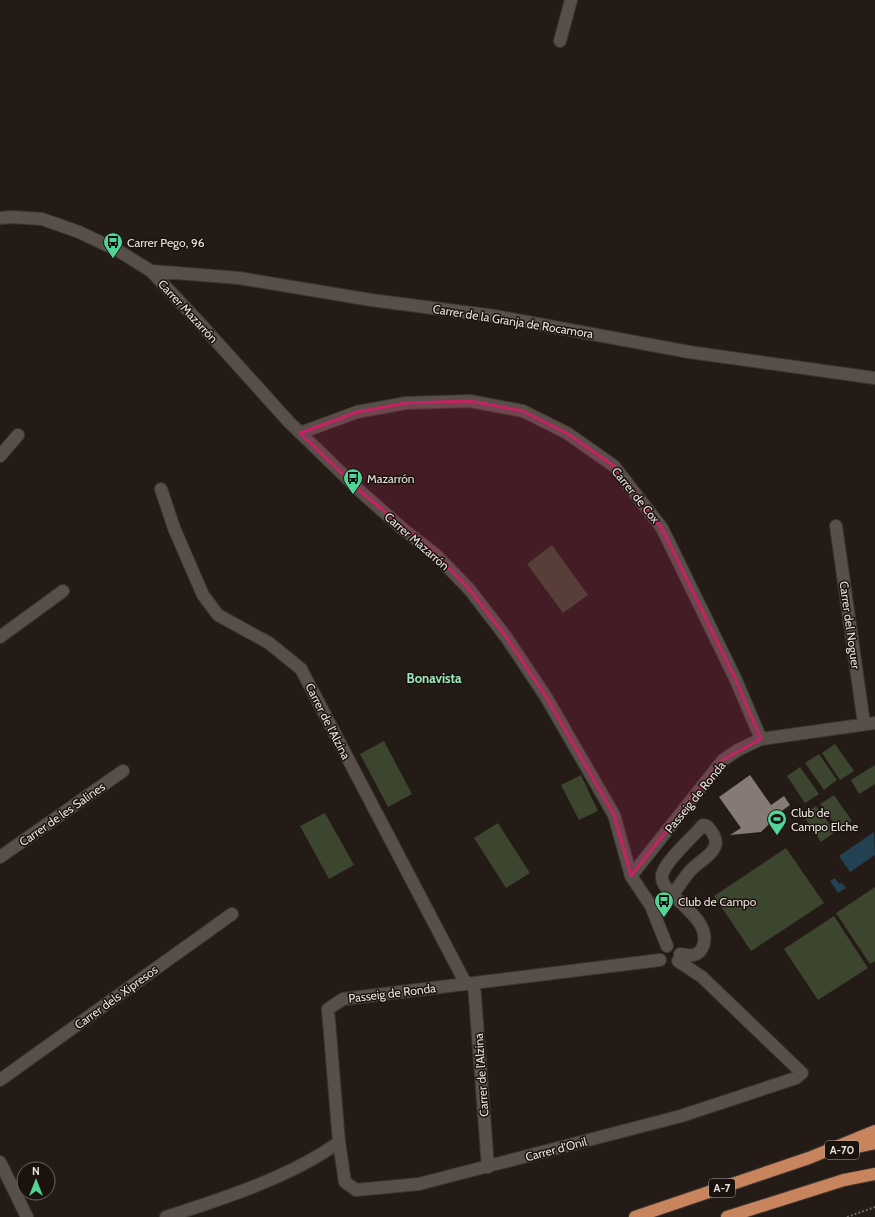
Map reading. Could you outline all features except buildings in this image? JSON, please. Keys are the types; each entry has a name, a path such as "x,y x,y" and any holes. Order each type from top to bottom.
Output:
{"highway":[{"name":"A-7","path":"635,1217 809,1158 875,1131"},
{"name":"A-70","path":"809,1158 875,1143"},
{"name":"A-70","path":"844,1180 875,1166"},
{"name":"A-7","path":"727,1217 844,1180 875,1174"}],"street":[{"path":"560,41 571,0"},
{"path":"0,218 12,217 42,220 79,232 117,250 151,271"},
{"name":"Carrer de la Granja de Rocamora","path":"151,271 239,278 371,300 495,316 690,352 875,378"},
{"name":"Carrer Mazarrón","path":"151,271 289,422 365,496 404,530 435,554 469,589 506,637 546,697 614,815 631,876"},
{"name":"Carrer de Cox","path":"300,432 364,411 406,403 470,401 523,411 567,432 614,466 662,528 736,680 761,739"},
{"path":"0,456 18,435"},
{"name":"Carrer de l'Alzina","path":"161,489 174,528 203,595 218,615 269,643 301,669 470,984 488,1166"},
{"name":"Carrer del Noguer","path":"836,526 870,723"},
{"path":"0,637 63,591"},
{"name":"Passeig de Ronda","path":"631,876 723,760 738,750 761,739 870,723"},
{"name":"Carrer de les Salines","path":"0,857 124,771"},
{"path":"673,894 690,871 715,849 716,841 713,832 707,826 703,825 665,867 662,876 664,885 698,920 704,933 705,941 701,950 697,954 679,958 669,966 660,960 661,950 667,946 677,948 679,958"},
{"path":"631,876 651,906 667,946"},
{"name":"Carrer dels Xipresos","path":"0,1080 232,914"},
{"name":"Carrer d'Onil","path":"339,1142 345,1182 356,1190 419,1184 682,1116 796,1078 802,1073 702,977 679,958"},
{"name":"Passeig de Ronda","path":"339,1142 328,1009 343,999 660,960"},
{"path":"166,1217 226,1198 318,1157 339,1142"},
{"path":"0,1162 27,1217"}],"path":[{"path":"847,1217 875,1207"}],"highlighted area":[{"path":"470,401 523,411 567,433 614,466 662,528 736,680 761,739 723,760 631,876 614,815 546,697 506,637 469,589 435,554 360,491 300,433 357,412 406,403"}],"green space":[{"path":"552,545 588,595 563,613 527,564"},
{"path":"384,741 412,794 388,807 360,754"},
{"path":"835,744 854,771 840,780 822,753"},
{"path":"819,754 837,780 824,790 805,763"},
{"path":"875,765 875,784 859,794 851,780"},
{"path":"800,767 819,794 805,803 787,776"},
{"path":"581,775 598,811 579,820 561,785"},
{"path":"834,795 852,821 839,830 820,804"},
{"path":"816,806 835,832 821,842 803,815"},
{"path":"325,813 354,865 329,879 300,826"},
{"path":"498,823 530,873 506,888 474,838"},
{"path":"786,848 824,903 751,951 714,896"},
{"path":"875,887 875,961 870,964 836,913"},
{"path":"834,916 868,968 818,1000 784,949"}],"water":[{"path":"874,832 875,855 850,872 839,856"},
{"path":"835,878 839,884 842,883 846,888 838,893 830,881"}],"place":[{"name":"Carrer Pego, 96","path":"113,259"},
{"name":"Mazarrón","path":"353,495"},
{"name":"Club de Campo Elche","path":"777,836"},
{"name":"Club de Campo","path":"664,918"}],"district":[{"name":"Bonavista","path":"434,678"}]}
